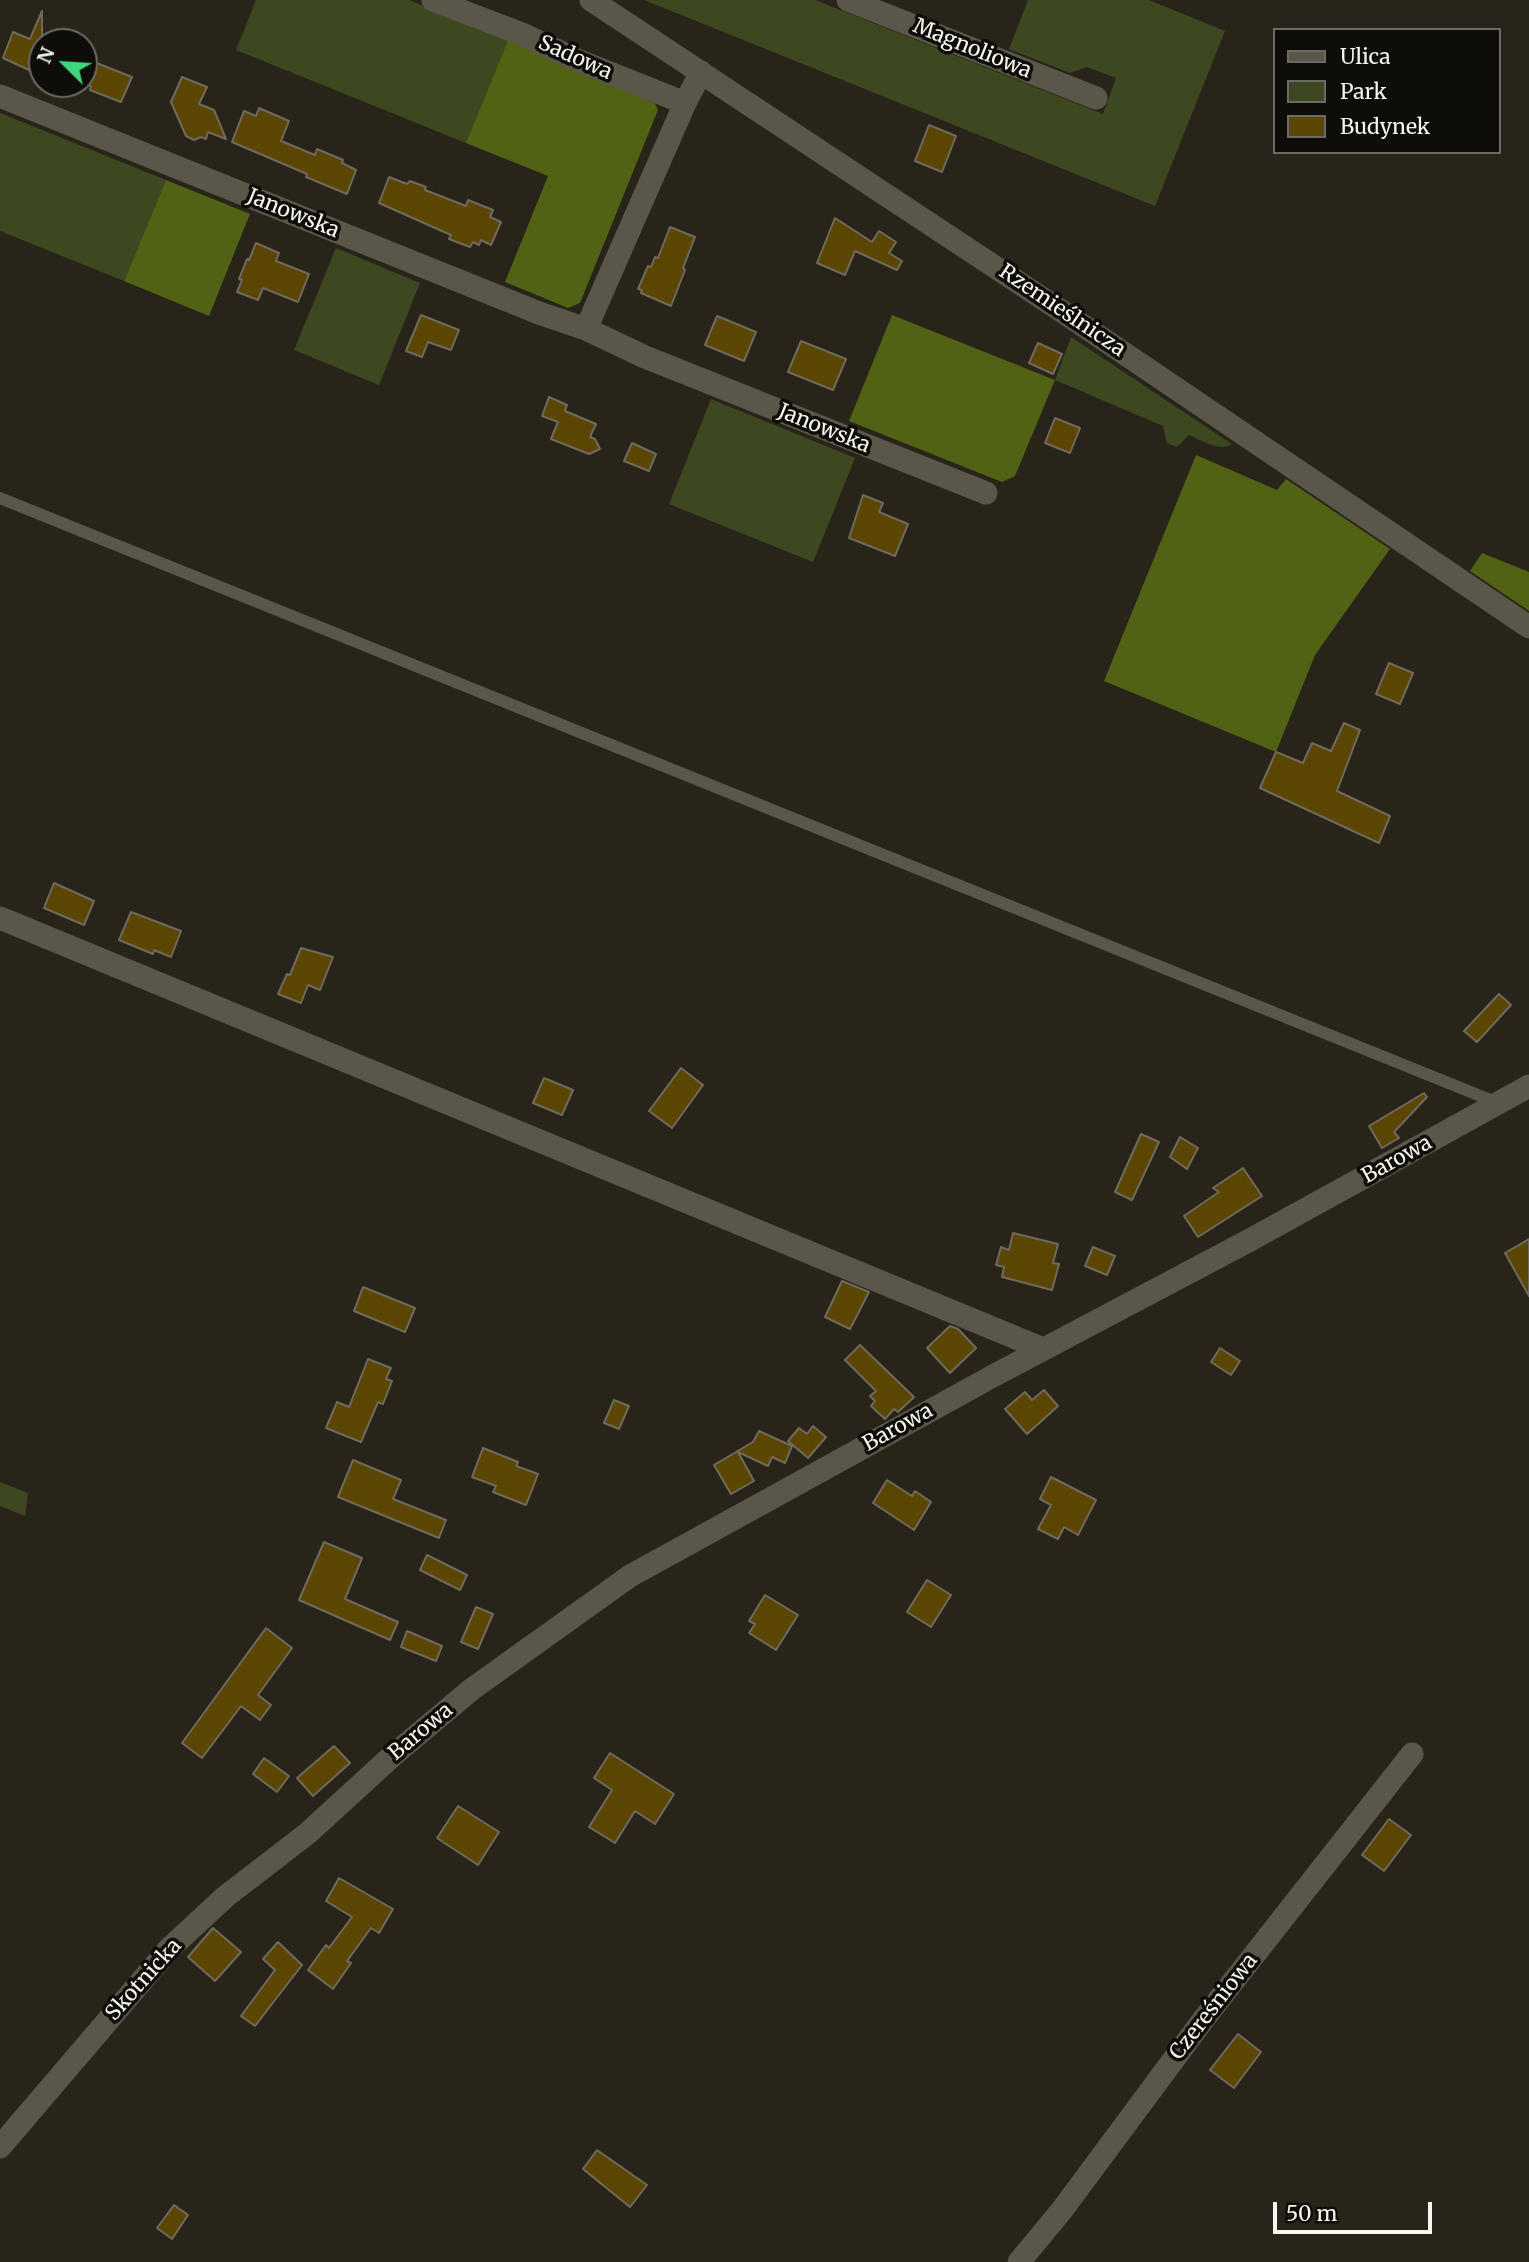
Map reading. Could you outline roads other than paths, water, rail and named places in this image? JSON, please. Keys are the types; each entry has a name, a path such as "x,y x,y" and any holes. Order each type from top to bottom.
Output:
{"street":[{"name":"Sadowa","path":"433,0 522,34 577,60 685,103"},
{"name":"Rzemieślnicza","path":"592,0 1060,310 1529,627"},
{"name":"Magnoliowa","path":"848,0 1096,98"},
{"path":"586,329 701,72"},
{"name":"Janowska","path":"0,96 538,313 586,329 645,357 986,494"},
{"path":"0,918 1043,1349"},
{"name":"Barowa","path":"308,1833 391,1757 472,1689 630,1576 1043,1349 1250,1241 1529,1086"},
{"name":"Czereśniowa","path":"1018,2262 1062,2210 1203,2020 1412,1754"},
{"name":"Skotnicka","path":"0,2147 169,1949 225,1896 308,1833"}],"lane":[{"path":"0,498 1499,1103"}]}
